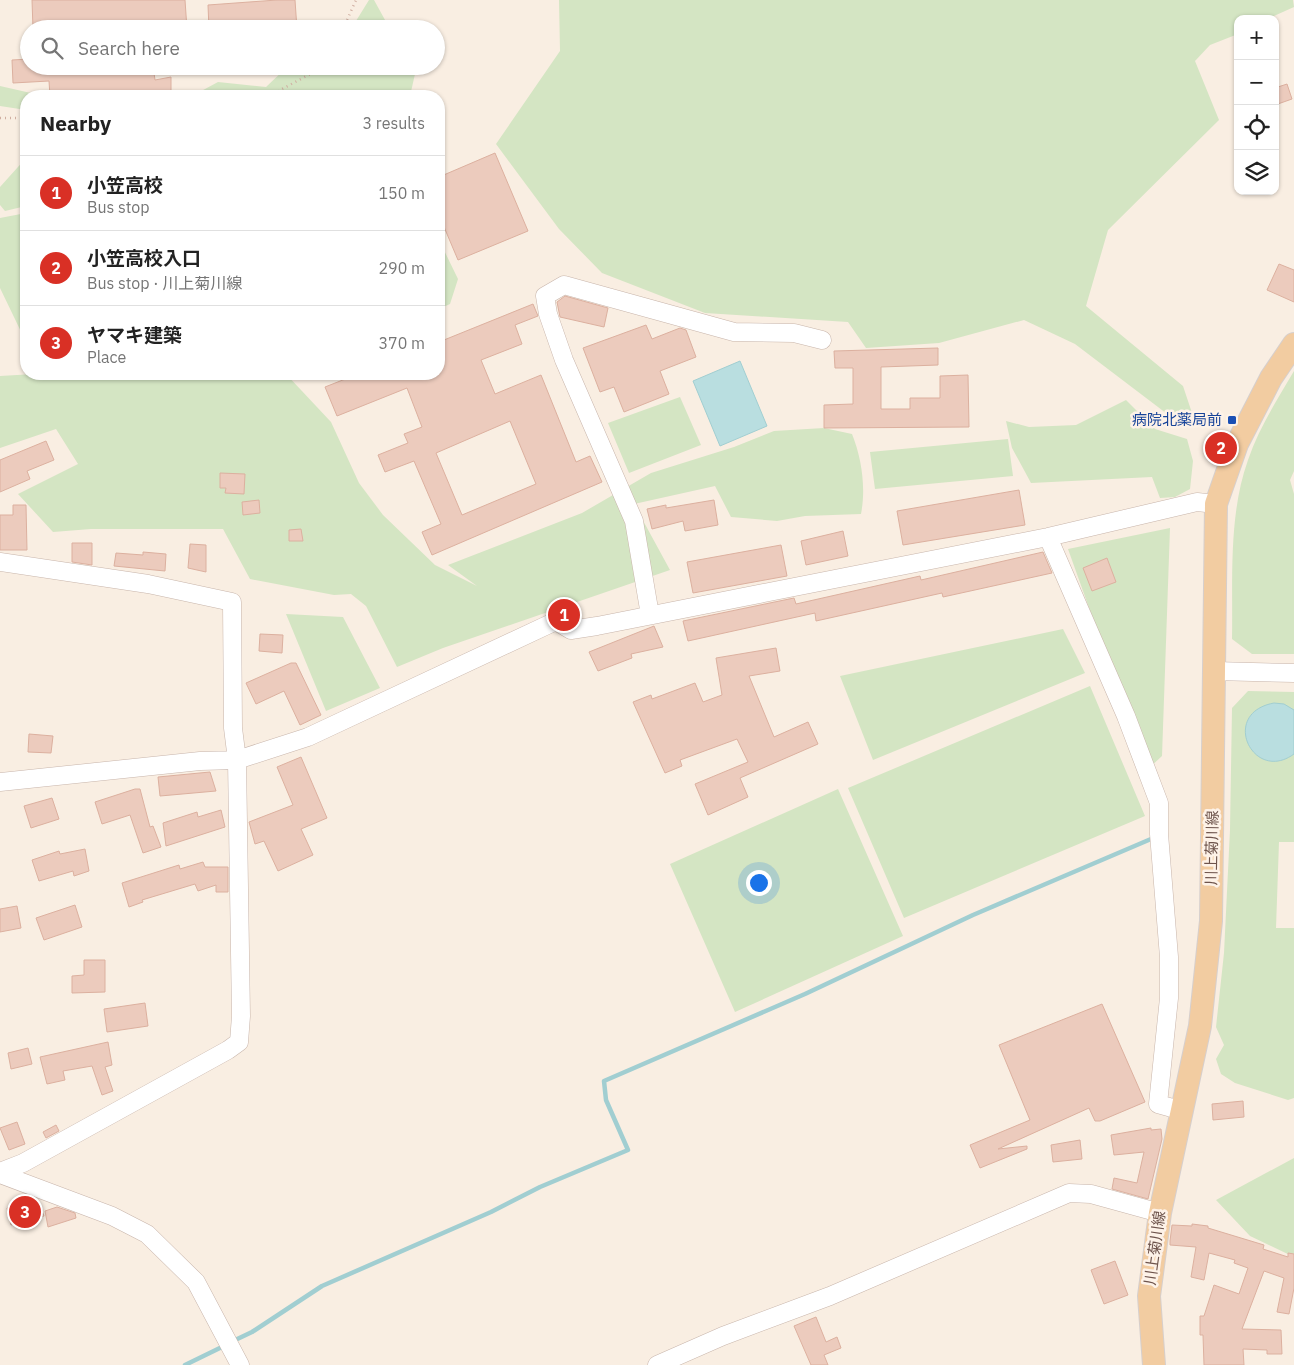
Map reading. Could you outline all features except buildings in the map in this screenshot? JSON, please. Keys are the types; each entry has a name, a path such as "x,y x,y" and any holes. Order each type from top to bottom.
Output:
{"main road":[{"name":"川上菊川線","path":"1154,1365 1148,1296 1160,1213 1200,1026 1211,921 1216,504 1237,444 1271,378 1294,344"}],"street":[{"path":"650,616 634,520 564,360 548,314 545,296 564,286 734,332 794,333 822,340"},
{"path":"0,782 200,761 237,760 308,737 556,621 571,630 650,616 1048,537 1197,502 1216,504"},
{"path":"1048,537 1126,716 1159,802 1159,834 1169,957 1169,998 1158,1104 1182,1111"},
{"path":"0,562 148,584 232,602 233,728 237,760 241,1016 240,1042 23,1163 0,1173"},
{"path":"1214,671 1294,673"},
{"path":"0,1173 112,1216 147,1234 196,1282 240,1365"},
{"path":"657,1365 723,1336 830,1296 1069,1193 1091,1194 1160,1213"}],"path":[{"path":"347,20 356,0"},
{"path":"280,90 308,75"},
{"path":"0,118 20,118"}],"green space":[{"path":"369,0 374,0 385,20 357,20"},
{"path":"559,0 1293,0 1294,7 1276,15 1234,15 1234,36 1210,45 1195,61 1219,120 1108,230 1086,306 1183,386 1193,416 1183,426 1075,344 1024,320 939,343 866,348 848,322 705,313 602,273 559,229 496,144 560,51"},
{"path":"279,75 415,75 411,90 203,90 218,82 266,87"},
{"path":"0,86 20,91 20,109 0,106"},
{"path":"20,165 20,207 5,211 0,205 0,187"},
{"path":"20,214 20,330 0,288 0,218"},
{"path":"445,252 458,279 450,304 445,306"},
{"path":"1294,371 1294,471 1290,480 1294,494 1294,654 1252,654 1232,639 1232,572 1237,503 1252,448"},
{"path":"20,375 20,380 292,380 331,422 359,483 383,515 435,565 477,586 448,565 582,513 651,473 734,447 774,431 824,428 852,434 862,474 861,514 805,516 777,521 731,517 715,486 634,504 670,570 443,648 397,667 366,606 351,594 334,595 250,579 223,529 91,529 53,532 18,494 78,464 56,429 0,448 0,376"},
{"path":"680,397 701,445 629,473 608,423"},
{"path":"1126,400 1155,429 1187,439 1193,461 1190,489 1175,497 1160,498 1152,477 1031,483 1012,448 1006,421 1029,427 1076,425"},
{"path":"1008,439 1013,476 875,489 870,452"},
{"path":"1170,528 1162,756 1147,770 1068,549"},
{"path":"286,614 343,617 380,688 326,711"},
{"path":"1063,629 1085,673 873,760 840,676"},
{"path":"1090,686 1145,816 904,918 848,788"},
{"path":"1248,691 1294,692 1294,842 1279,842 1276,928 1294,928 1294,1098 1288,1100 1235,1083 1221,1074 1216,1059 1224,1045 1216,1027 1224,953 1230,830 1232,708"},
{"path":"838,789 903,936 735,1012 670,864"},
{"path":"1294,1158 1294,1257 1250,1236 1216,1200"}],"water":[{"path":"740,361 767,426 720,446 693,381"},
{"path":"1274,703 1284,704 1294,710 1294,754 1279,761 1266,760 1255,754 1248,744 1245,731 1248,719 1257,709"}],"waterway":[{"path":"231,1342 252,1332 322,1286 491,1212 540,1187 628,1150 606,1100 604,1081 805,994 973,915 1151,839"},
{"path":"185,1365 224,1346"}],"place":[{"name":"病院北薬局前","path":"1232,420"},
{"name":"小笠高校入口","path":"1221,448"},
{"name":"小笠高校","path":"564,615"},
{"name":"ヤマキ建築","path":"25,1212"}]}
